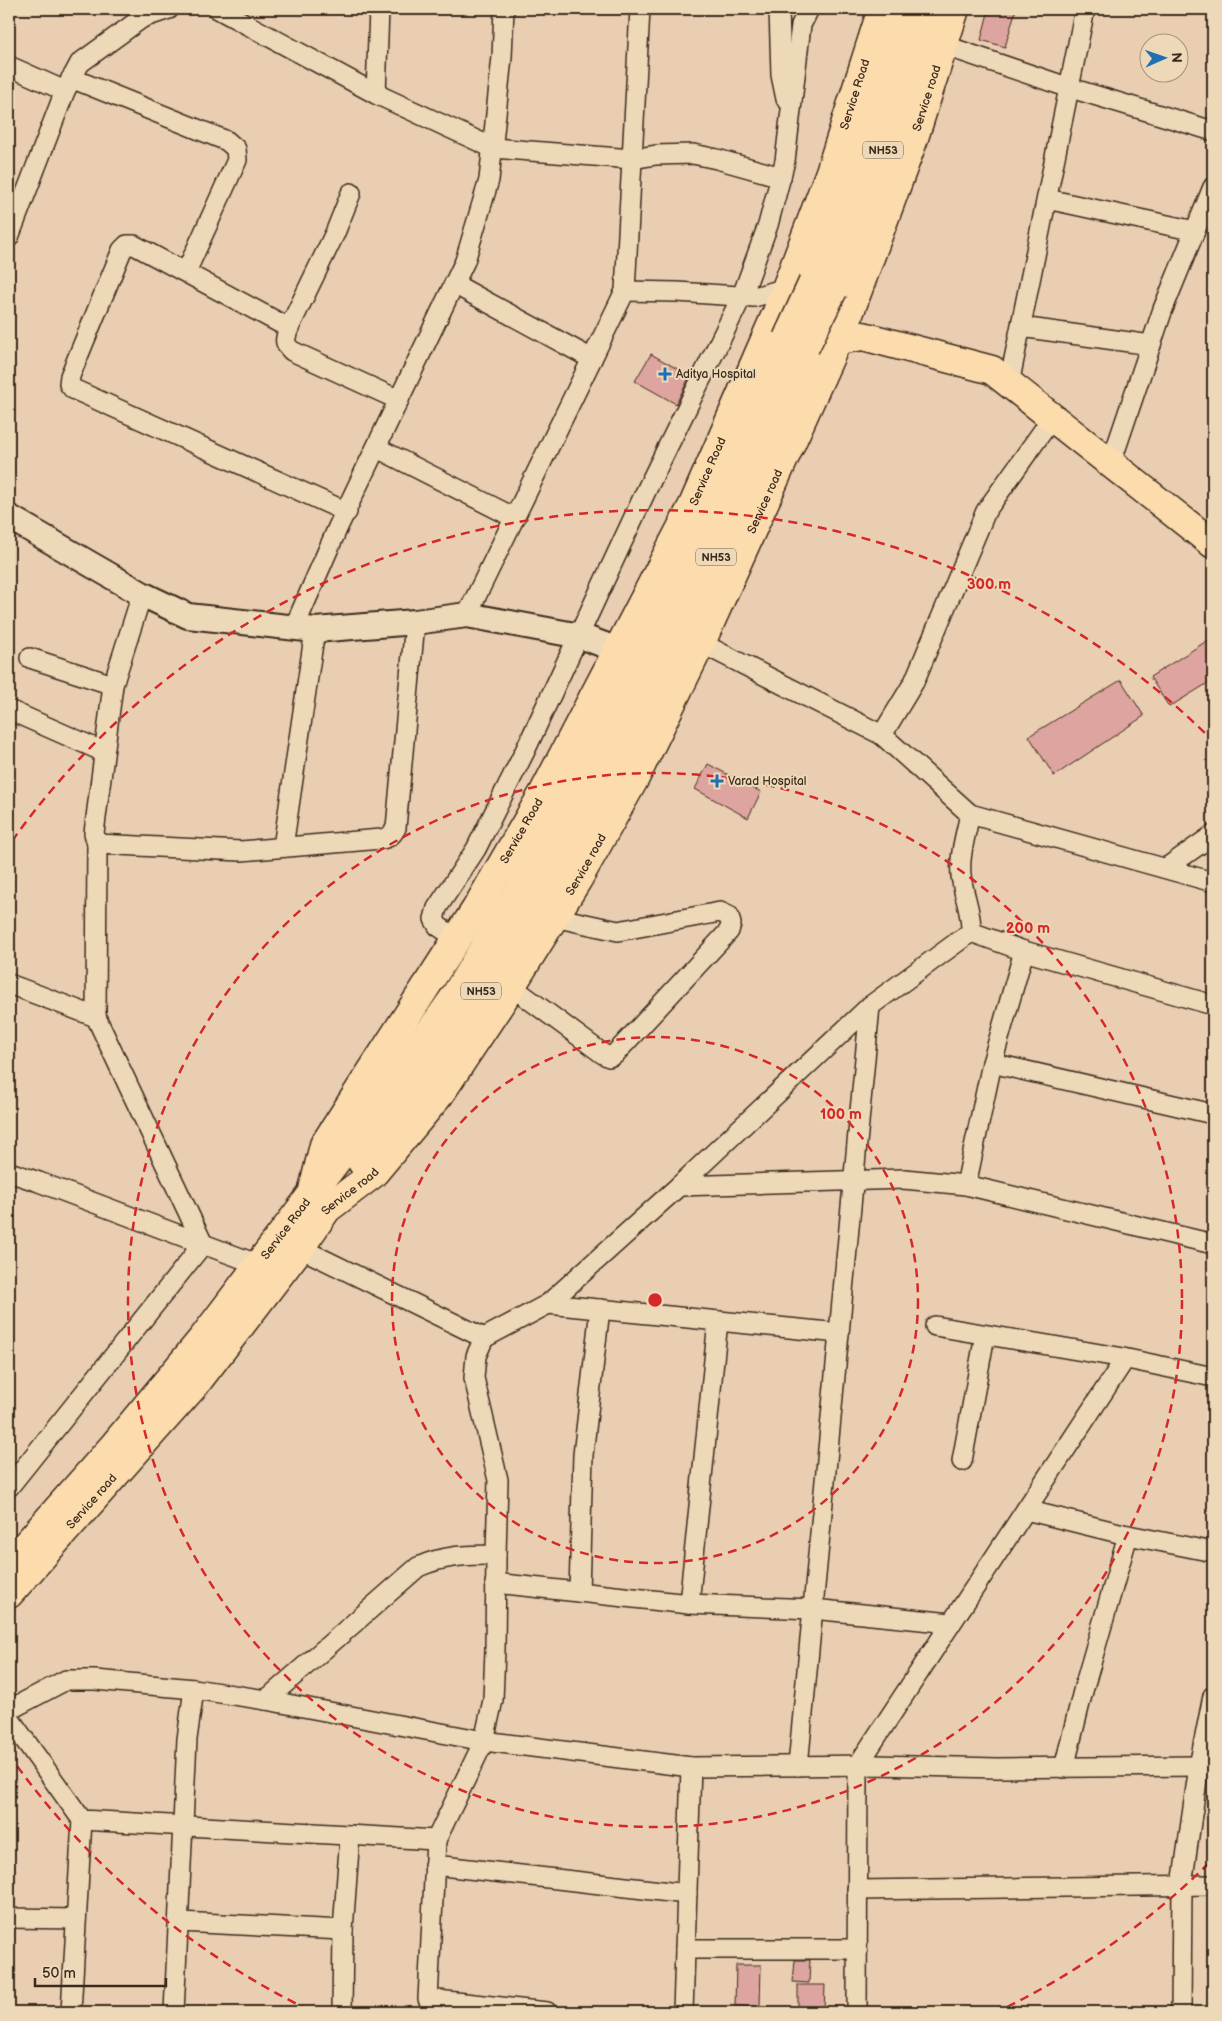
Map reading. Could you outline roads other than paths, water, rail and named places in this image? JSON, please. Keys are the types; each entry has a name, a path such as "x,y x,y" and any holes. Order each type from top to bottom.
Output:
{"main road":[{"name":"Service Road","path":"9,1564 115,1444 203,1338 256,1264 319,1202 324,1145 476,909 544,792 693,505 830,172 882,9"},
{"name":"NH53","path":"823,286 861,152 907,9"},
{"name":"NH53","path":"319,1202 373,1113 453,998 519,890 654,635 718,498 823,286 922,38 931,9"},
{"name":"Service road","path":"9,1594 194,1386 300,1248 319,1202 373,1174 440,1094 554,917 635,778 702,644 850,331 955,9"},
{"path":"777,298 850,331 992,370 1213,544"}],"street":[{"path":"9,237 16,198 68,84 80,63 142,18 169,9"},
{"path":"218,9 376,94 493,148 632,159 656,155 693,154 781,177"},
{"path":"376,94 379,9"},
{"path":"283,847 304,629 347,512 465,261 489,180 502,57 504,9"},
{"path":"467,616 625,292 640,9"},
{"path":"779,9 781,75 789,112"},
{"path":"457,939 438,926 434,919 437,908 476,849 525,752 646,491 742,296 768,225 785,161 789,112 801,25 809,9"},
{"path":"1010,384 1085,9"},
{"path":"943,45 1070,88 1213,132"},
{"path":"9,66 68,84 227,141 236,149 237,160 186,272"},
{"path":"1111,464 1163,309 1213,187"},
{"path":"351,193 289,328 285,344 292,351 399,400"},
{"path":"1047,199 1195,231"},
{"path":"289,328 134,245 127,245 122,250 70,376 70,384 73,389 347,512"},
{"path":"454,284 592,359"},
{"path":"625,292 677,292 777,298"},
{"path":"1021,327 1151,345"},
{"path":"882,735 914,682 986,510 1052,418"},
{"path":"377,448 515,518"},
{"path":"9,517 142,594 188,616 304,629 415,622 467,616 580,636 618,650"},
{"path":"142,594 113,685 94,833 97,844 96,1017 203,1244"},
{"path":"97,844 241,851 381,839 392,835 396,828 415,622"},
{"path":"702,644 882,735 970,814 1213,882"},
{"path":"30,658 113,685"},
{"path":"9,710 104,752"},
{"path":"549,2012 428,2006 436,1840 484,1741 493,1700 496,1650 498,1480 474,1378 476,1356 484,1338 548,1304 679,1186 870,1006 970,932 971,919 964,896 961,872 970,814"},
{"path":"1166,868 1213,835"},
{"path":"511,986 609,1057 614,1055 729,931 731,924 729,916 720,912 618,931 554,917"},
{"path":"970,932 1024,951 1213,1005"},
{"path":"966,1186 992,1063 1024,951"},
{"path":"9,984 96,1017"},
{"path":"798,1766 870,1006"},
{"path":"992,1063 1213,1114"},
{"path":"9,1172 256,1264"},
{"path":"679,1186 904,1179 966,1186 1213,1244"},
{"path":"9,1487 203,1244"},
{"path":"300,1248 484,1338"},
{"path":"548,1304 839,1333"},
{"path":"580,1592 583,1455 600,1309"},
{"path":"689,1604 718,1321"},
{"path":"935,1326 1125,1359 1213,1377"},
{"path":"962,1460 985,1335"},
{"path":"857,2012 858,1765 1125,1359"},
{"path":"1026,1510 1128,1535 1213,1552"},
{"path":"1064,1768 1083,1691 1128,1535"},
{"path":"266,1700 418,1567 435,1559 457,1555 496,1555"},
{"path":"496,1583 689,1604 813,1610 951,1623"},
{"path":"9,1710 66,1680 96,1680 194,1689 266,1700 484,1741 692,1767 858,1765 1064,1768 1199,1766"},
{"path":"174,2012 185,1826 187,1739 194,1689"},
{"path":"1181,2012 1182,1885 1199,1766 1213,1696"},
{"path":"11,1727 82,1820 71,2012"},
{"path":"683,2012 692,1767"},
{"path":"82,1820 436,1840"},
{"path":"342,2012 342,1930 350,1835"},
{"path":"434,1864 687,1894"},
{"path":"857,1890 1213,1885"},
{"path":"9,1918 76,1920"},
{"path":"179,1922 342,1930"},
{"path":"685,1949 857,1949"}],"place":[{"name":"Aditya Hospital","path":"665,374"},
{"name":"Varad Hospital","path":"717,781"}]}
